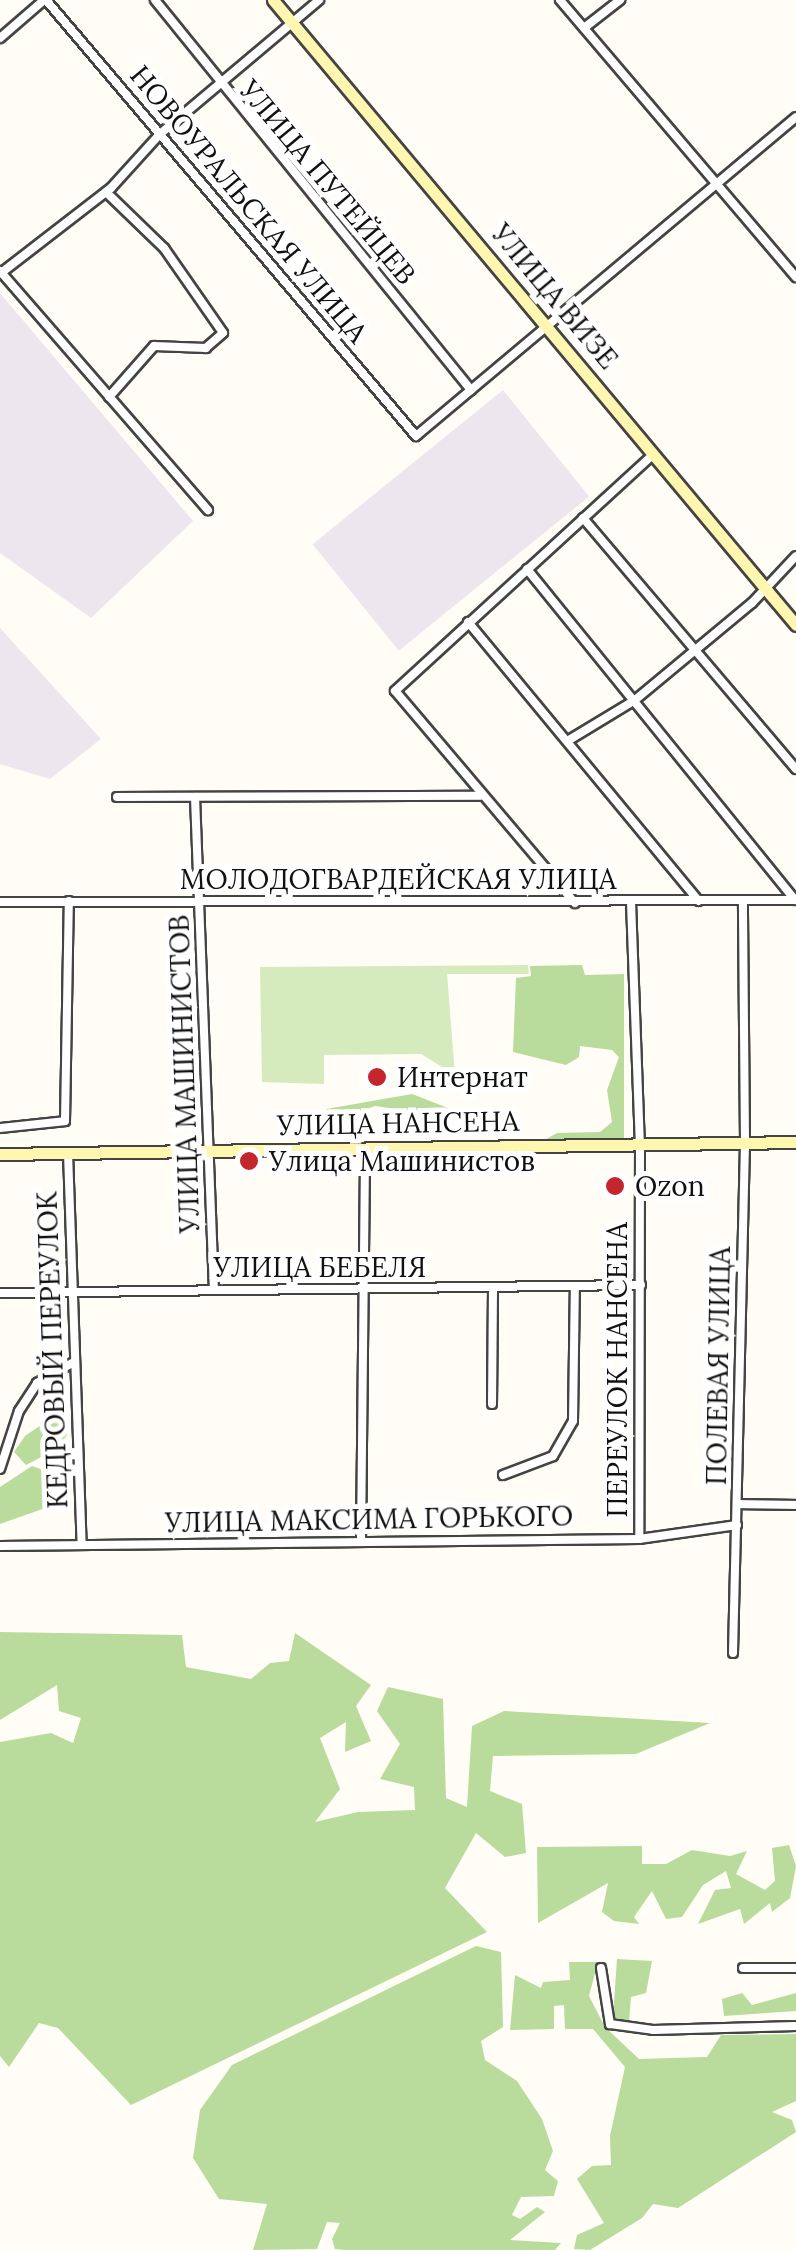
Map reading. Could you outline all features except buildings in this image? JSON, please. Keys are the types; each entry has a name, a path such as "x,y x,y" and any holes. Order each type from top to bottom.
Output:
{"street":[{"path":"0,38 45,0"},
{"name":"НОВОУРАЛЬСКАЯ УЛИЦА","path":"45,0 416,436 471,390"},
{"name":"УЛИЦА ПУТЕЙЦЕВ","path":"155,0 219,86 471,390"},
{"name":"УЛИЦА ВИЗЕ","path":"273,0 796,624"},
{"path":"208,510 1,272 106,192 160,134 320,0"},
{"path":"560,0 796,276"},
{"path":"584,28 620,0"},
{"path":"471,390 796,117"},
{"path":"106,192 164,248 222,333 206,348 154,346 109,397"},
{"path":"575,903 480,796 395,691 654,454"},
{"path":"583,518 796,770"},
{"path":"569,740 635,700 796,556"},
{"path":"526,569 795,900"},
{"path":"468,622 699,901"},
{"path":"117,797 480,796"},
{"name":"УЛИЦА МАШИНИСТОВ","path":"195,797 202,900 214,1290"},
{"name":"ПОЛЕВАЯ УЛИЦА","path":"733,1654 746,1142 743,900"},
{"name":"МОЛОДОГВАРДЕЙСКАЯ УЛИЦА","path":"0,902 795,900"},
{"path":"0,1128 65,1120 69,901"},
{"name":"ПЕРЕУЛОК НАНСЕНА","path":"631,902 640,1145 639,1539"},
{"name":"УЛИЦА НАНСЕНА","path":"0,1154 796,1142"},
{"path":"361,1541 360,1290 366,1148"},
{"name":"КЕДРОВЫЙ ПЕРЕУЛОК","path":"68,1153 82,1545"},
{"name":"УЛИЦА БЕБЕЛЯ","path":"0,1293 641,1285"},
{"path":"504,1475 552,1456 573,1421 575,1286"},
{"path":"492,1404 493,1288"},
{"path":"0,1468 19,1411 37,1384 74,1362"},
{"path":"737,1504 796,1505"},
{"name":"УЛИЦА МАКСИМА ГОРЬКОГО","path":"0,1546 639,1539 736,1525"},
{"path":"601,1968 610,2024 652,2030 796,2026"},
{"path":"743,1968 796,1968"}],"shaded area":[{"path":"0,293 193,521 91,618 0,553"},
{"path":"503,390 589,496 399,651 313,544"},
{"path":"0,628 101,739 50,779 0,764"}],"green space":[{"path":"528,965 529,974 447,974 455,1075 421,1054 324,1055 324,1084 262,1082 260,967"},
{"path":"582,965 585,975 624,974 624,1142 541,1142 557,1133 600,1132 612,1122 607,1090 619,1057 612,1050 580,1046 579,1057 566,1065 513,1052 516,978 531,976 530,966"},
{"path":"412,1094 448,1108 437,1115 375,1106 333,1122 326,1109"},
{"path":"63,1410 67,1435 57,1449 26,1465 14,1452 25,1436"},
{"path":"32,1466 68,1479 68,1510 58,1507 59,1491 50,1485 51,1506 0,1524 0,1487"},
{"path":"0,1632 182,1635 186,1667 251,1679 270,1663 289,1661 295,1633 371,1685 356,1706 371,1741 345,1752 346,1722 320,1738 340,1789 315,1822 358,1812 415,1810 414,1787 380,1779 400,1744 377,1711 388,1687 443,1699 446,1798 467,1807 472,1726 504,1711 710,1723 636,1754 493,1756 490,1791 522,1804 526,1853 505,1857 476,1833 445,1888 487,1932 131,2105 58,2028 39,2023 9,2067 0,2056 0,1742 51,1733 73,1743 81,1718 59,1711 57,1685 0,1720"},
{"path":"789,1845 796,1866 790,1898 772,1912 770,1903 744,1924 740,1909 698,1924 715,1890 731,1888 726,1871 703,1885 682,1917 666,1919 652,1891 634,1917 639,1924 614,1921 602,1912 608,1883 538,1923 537,1847 642,1846 642,1864 666,1864 692,1850 730,1856 747,1851 736,1874 765,1890 775,1881 772,1848"},
{"path":"476,1946 501,1952 503,2027 481,2041 485,2060 517,2081 542,2119 553,2151 545,2170 558,2181 554,2196 521,2197 512,2215 520,2219 537,2207 545,2212 510,2240 561,2243 555,2250 344,2250 335,2249 332,2239 340,2223 327,2222 317,2249 253,2250 267,2204 219,2199 193,2158 200,2110 232,2065"},
{"path":"617,1959 652,1961 646,1993 631,1997 629,2022 613,2017"},
{"path":"569,1962 598,1962 589,1996 605,2027 639,2059 707,2057 721,2035 796,2034 796,2101 772,2112 792,2120 796,2132 678,2208 653,2204 642,2218 590,2250 574,2249 577,2235 604,2223 577,2179 592,2166 611,2165 610,2136 625,2067 593,2029 565,2029 564,2005 554,2006 554,2029 510,2030 515,1975 541,1988 543,1982 570,1980"},
{"path":"742,1993 752,2005 796,1993 796,2011 724,2016 722,1999"}],"place":[{"name":"Интернат","path":"377,1077"},
{"name":"Улица Машинистов","path":"249,1161"},
{"name":"Ozon","path":"615,1186"}]}
